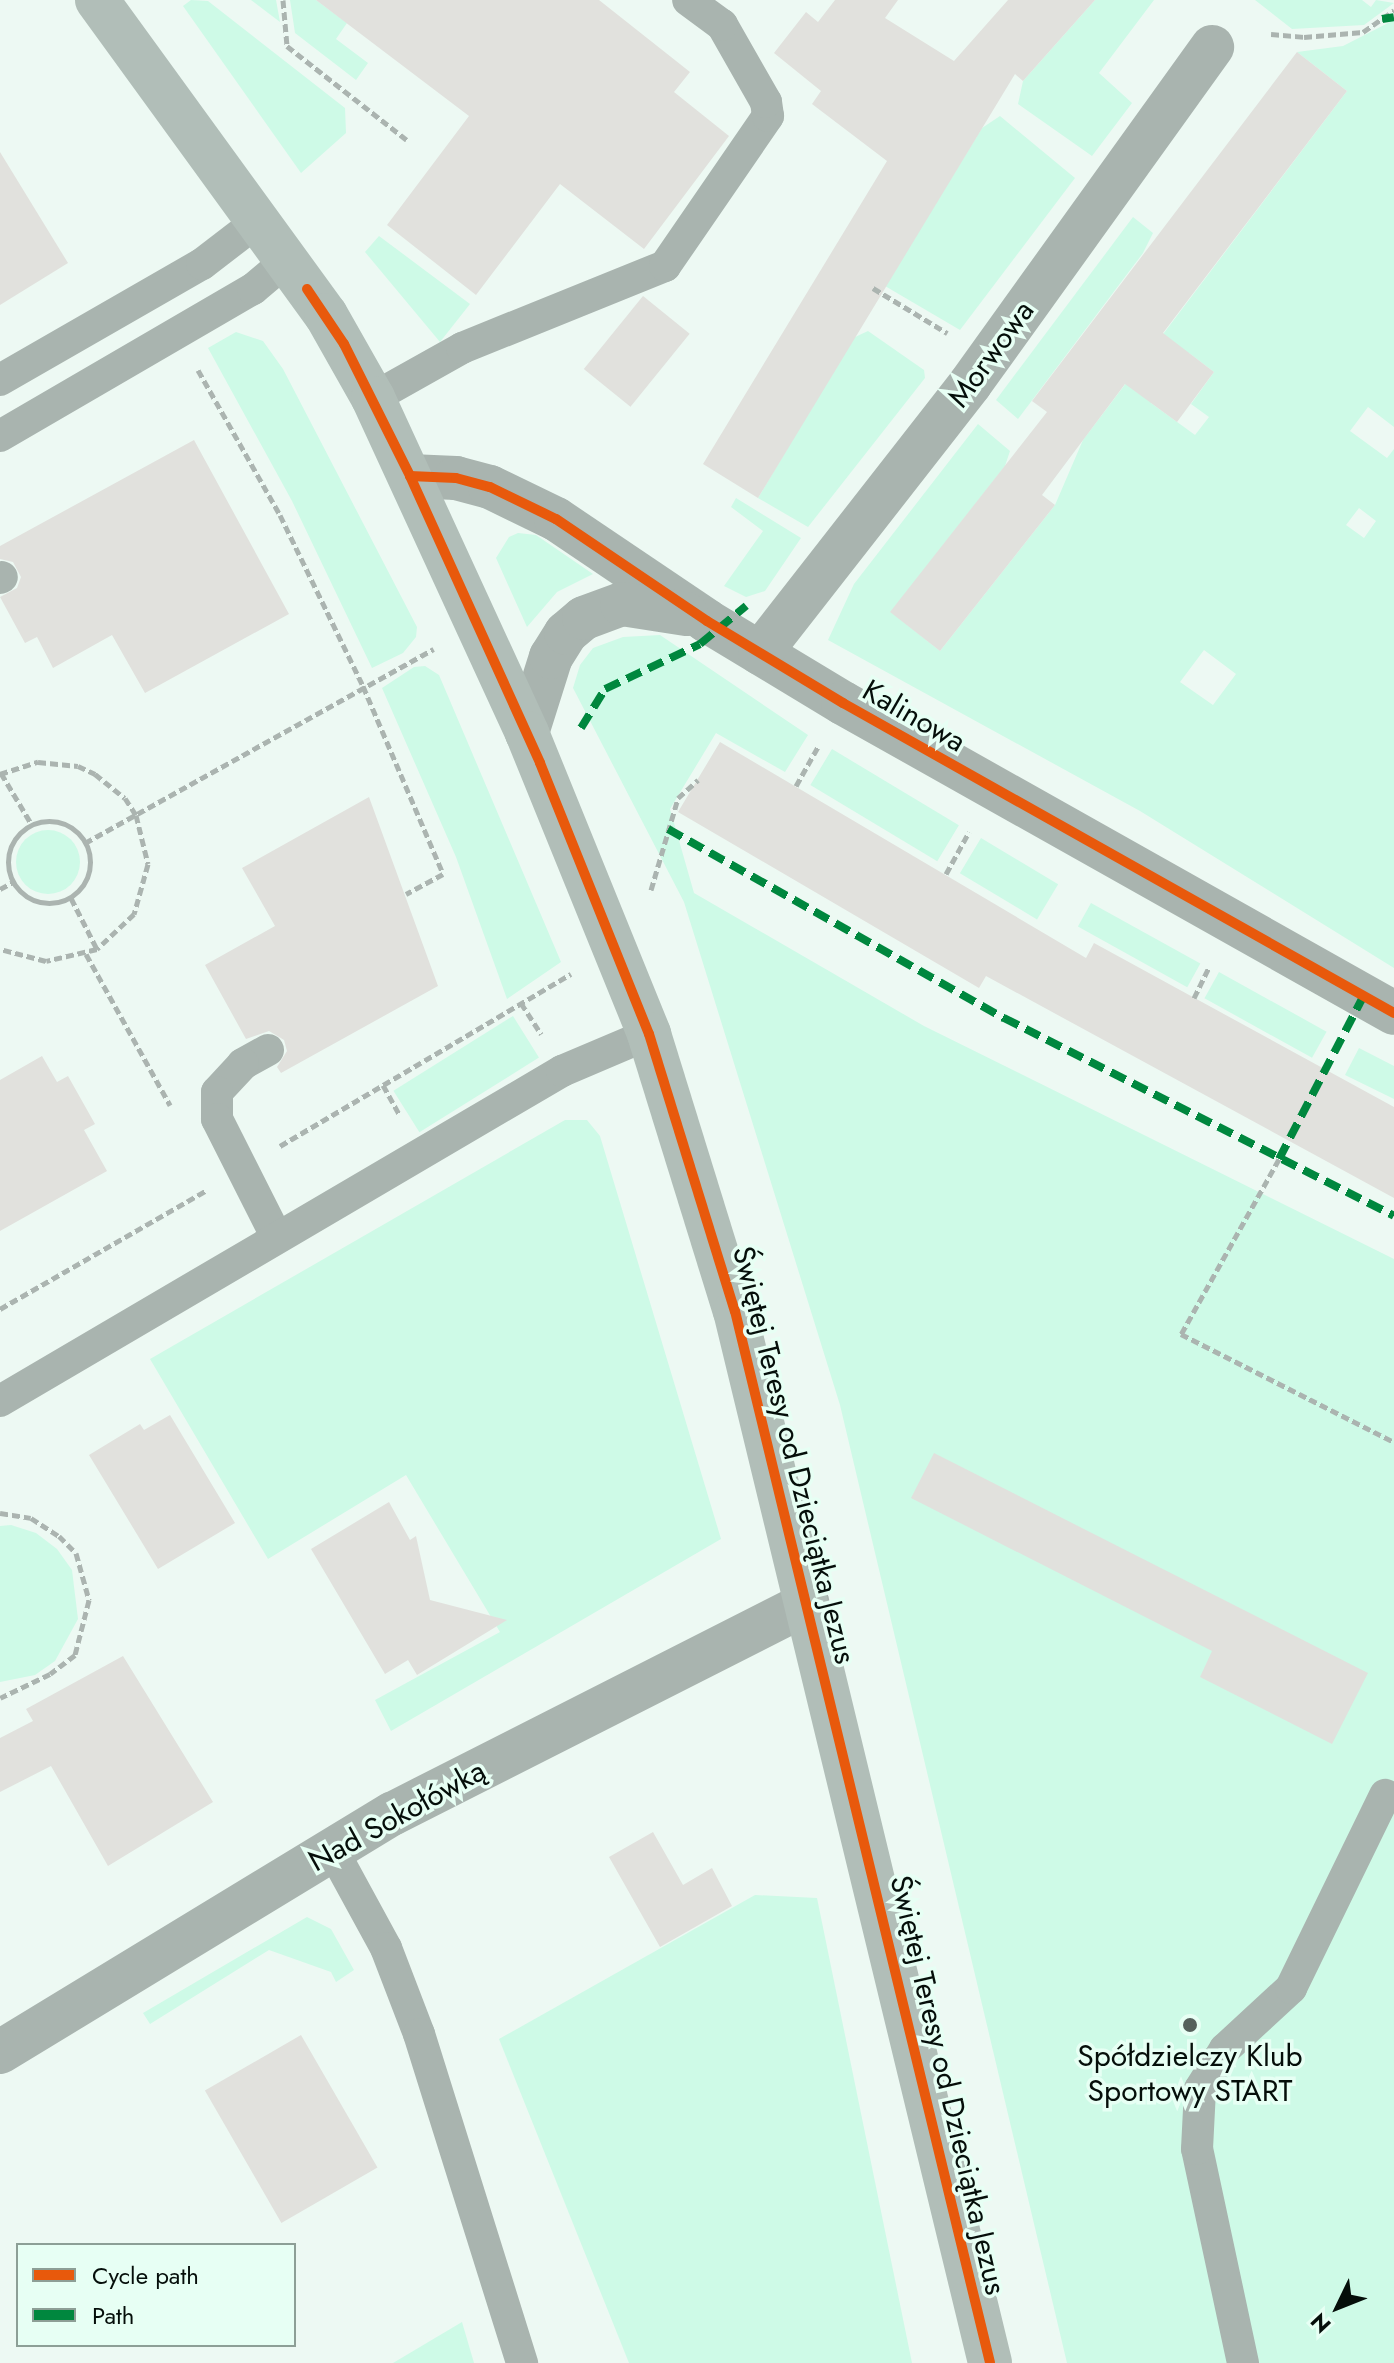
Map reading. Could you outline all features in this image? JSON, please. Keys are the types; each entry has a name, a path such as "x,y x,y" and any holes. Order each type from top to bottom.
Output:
{"street":[{"name":"Świętej Teresy od Dzieciątka Jezus","path":"97,0 326,315 373,398 527,733 649,1034 735,1311 990,2363"},
{"name":"Morwowa","path":"760,653 970,384 1212,47"},
{"name":"Kalinowa","path":"410,476 456,478 520,500 760,653 1093,848 1394,1013"},
{"name":"Kalinowa","path":"527,733 551,657 566,633 584,618 622,604 670,608 707,621"},
{"name":"Nad Sokołówką","path":"0,2052 332,1849 808,1603"}],"lane":[{"path":"373,398 462,348 665,266 768,116 766,102 722,25 688,0"},
{"path":"0,380 202,264 258,221"},
{"path":"0,436 176,330 253,289 286,261"},
{"path":"0,1401 276,1236 562,1071 649,1034"},
{"path":"268,1050 243,1064 217,1092 217,1119 240,1170 276,1236"},
{"path":"1243,2363 1197,2149 1200,2089 1225,2049 1291,1988 1385,1795"},
{"path":"332,1849 386,1948 419,2034 522,2363"}],"path":[{"path":"283,0 287,46 407,140"},
{"path":"1271,34 1304,37 1363,32 1394,10"},
{"path":"873,288 961,341"},
{"path":"176,330 280,515 363,686 443,874 406,894"},
{"path":"85,843 436,647"},
{"path":"0,949 46,961 86,954 97,949 123,927 141,898 148,864 136,815 111,784 78,766 38,762 0,773 32,825"},
{"path":"651,890 678,798 698,780"},
{"path":"62,824 85,843 88,873 71,898 59,902 33,900 13,882 11,849 32,825 62,824"},
{"path":"946,874 971,828"},
{"path":"0,889 13,882"},
{"path":"71,898 97,949"},
{"path":"86,954 176,1116"},
{"path":"1194,998 1211,963"},
{"path":"0,1309 575,972"},
{"path":"521,1003 547,1045"},
{"path":"383,1085 401,1118"},
{"path":"1279,1159 1181,1334 1394,1442"},
{"path":"0,1513 31,1518 68,1544 86,1578 89,1600 75,1655 50,1674 0,1698"}],"green space":[{"path":"191,0 208,1 345,108 346,133 301,173 183,6"},
{"path":"251,0 276,0 280,22"},
{"path":"290,0 316,0 347,23 336,39 368,63 356,80 295,33"},
{"path":"1095,0 1154,0 1099,73 1132,103 1092,156 1018,104 1023,81"},
{"path":"1255,0 1362,0 1371,7 1376,0 1394,3 1364,25 1292,29"},
{"path":"1394,20 1394,427 1368,407 1350,431 1387,458 1394,449 1394,968 1140,811 828,640 854,584 978,424 1010,451 1005,466 891,612 940,651 1055,505 1083,440 1347,91 1297,52 1343,46","holes":["1189,353 1214,372 1191,404 1209,417 1195,435 1151,403","1359,508 1376,521 1364,538 1346,525","1204,650 1236,674 1213,705 1180,682"]},
{"path":"1000,116 1075,178 960,330 885,286 982,128"},
{"path":"1133,217 1153,233 1143,253 1018,419 996,400"},
{"path":"379,236 470,304 440,342 365,252"},
{"path":"868,331 924,370 925,378 808,527 758,498 853,338"},
{"path":"236,332 263,341 283,369 417,627 416,637 403,653 372,668 292,501 208,348"},
{"path":"736,498 801,538 765,591 746,597 724,586 763,531 731,507"},
{"path":"518,533 536,535 593,574 557,592 527,627 496,558 509,537"},
{"path":"660,635 808,735 785,772 716,733 670,809 694,893 924,1026 1394,1259 1394,2363 1067,2363 840,1405 684,902 573,688 580,665 593,648 623,637"},
{"path":"425,666 439,675 561,962 507,999 456,857 382,688 414,667"},
{"path":"832,749 959,825 937,861 810,785"},
{"path":"48,830 71,839 80,862 71,885 48,894 25,885 16,862 25,839"},
{"path":"981,838 1058,884 1037,919 960,873"},
{"path":"1091,903 1200,964 1187,987 1078,927"},
{"path":"1219,972 1327,1032 1312,1058 1204,998"},
{"path":"513,1016 539,1058 419,1132 393,1091"},
{"path":"1359,1048 1394,1066 1394,1099 1345,1075"},
{"path":"565,1120 587,1120 600,1136 721,1539 391,1731 375,1700 500,1632 406,1475 268,1559 150,1359"},
{"path":"11,1525 36,1533 57,1549 72,1570 78,1619 55,1661 35,1675 0,1682 0,1526"},
{"path":"755,1895 817,1898 912,2363 629,2363 499,2039"},
{"path":"307,1917 331,1929 354,1970 336,1982 331,1972 269,1950 150,2024 143,2013"},
{"path":"462,2322 474,2363 393,2363"}],"building":[{"path":"316,0 599,0 690,72 674,92 729,136 644,249 560,184 476,295 387,225 469,116"},
{"path":"835,0 898,0 885,18 954,61 1008,0 1095,0 1023,81 1015,74 758,498 703,464 887,161 812,104 821,91 774,53 806,12 818,22"},
{"path":"1297,52 1347,91 1163,333 1214,372 1177,422 1125,384 1042,495 1055,505 940,651 890,612 1047,412 1032,401"},
{"path":"0,152 68,263 0,305"},
{"path":"643,296 690,334 630,407 584,369"},
{"path":"194,440 289,614 145,693 112,635 53,668 37,637 25,643 0,597 17,588 21,577 13,562 0,559 0,546"},
{"path":"720,742 1086,958 1094,943 1394,1107 1394,1198 986,976 979,988 678,812"},
{"path":"369,797 438,986 281,1073 277,1067 287,1051 284,1040 269,1031 246,1039 205,965 275,926 242,868"},
{"path":"42,1056 57,1082 68,1076 95,1124 84,1130 107,1171 0,1231 0,1080"},
{"path":"170,1415 235,1523 158,1569 89,1455 140,1424 144,1430"},
{"path":"934,1453 1368,1673 1332,1744 1200,1677 1212,1651 911,1498"},
{"path":"389,1502 410,1540 416,1536 430,1600 507,1620 417,1675 408,1660 385,1674 311,1549"},
{"path":"123,1656 213,1802 108,1866 51,1766 0,1792 0,1738 33,1721 26,1709"},
{"path":"653,1832 683,1885 712,1868 732,1906 660,1947 609,1857"},
{"path":"301,2035 378,2168 281,2223 205,2090"}],"marked path":[{"path":"1382,19 1394,17"},
{"path":"581,728 605,689 700,644 746,606"},
{"path":"668,829 1004,1018 1394,1216"},
{"path":"1279,1159 1363,997"}],"cycle path":[{"path":"307,289 344,344 410,476 540,763 649,1034 735,1311 990,2363"},
{"path":"410,476 456,478 490,487 556,519 707,621 843,703 1394,1013"}],"place":[{"name":"Spółdzielczy Klub Sportowy START","path":"1190,2025"}]}
